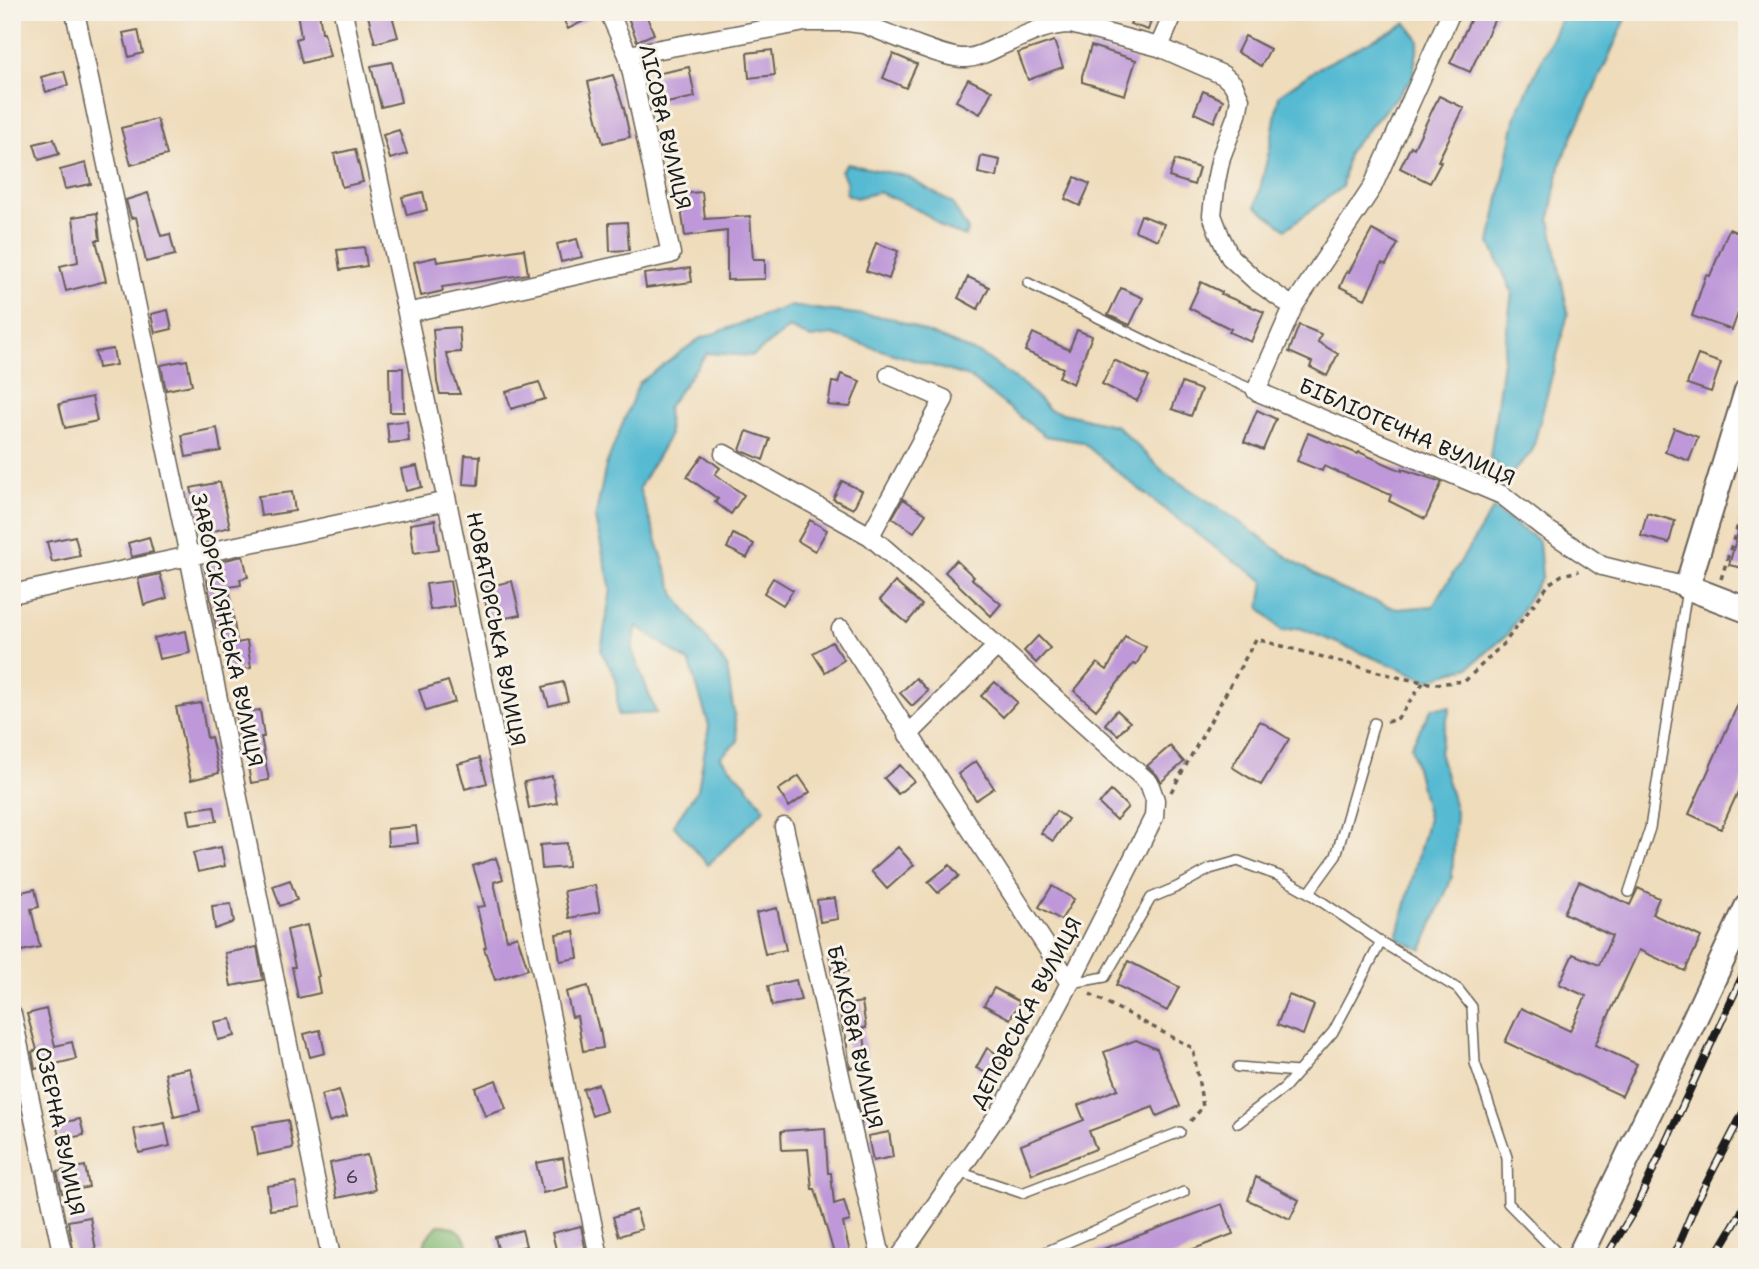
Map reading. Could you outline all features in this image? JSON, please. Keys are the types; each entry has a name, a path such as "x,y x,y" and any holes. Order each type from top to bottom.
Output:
{"street":[{"name":"ЗАВОРСКЛЯНСЬКА ВУЛИЦЯ","path":"75,12 190,556 331,1257"},
{"name":"НОВАТОРСЬКА ВУЛИЦЯ","path":"343,12 447,501 599,1257"},
{"name":"ЛІСОВА ВУЛИЦЯ","path":"407,313 671,254 628,55 609,12"},
{"path":"1159,47 1174,12"},
{"path":"1256,391 1293,307 1372,188 1451,12"},
{"path":"628,55 803,17 863,24 950,57 966,59 1056,24 1071,24 1159,47 1223,75 1234,84 1240,99 1237,115 1221,157 1212,215 1230,257 1256,281 1293,307"},
{"path":"870,536 944,399 890,375"},
{"name":"БІБЛІОТЕЧНА ВУЛИЦЯ","path":"1256,391 1502,495 1543,527 1602,566 1687,587"},
{"path":"1747,391 1687,587 1747,610"},
{"path":"724,454 870,536 1149,783 1156,800 1154,817"},
{"path":"12,594 447,501"},
{"path":"841,629 1070,983"},
{"path":"908,735 997,646"},
{"name":"ДЕПОВСЬКА ВУЛИЦЯ","path":"900,1257 1006,1104 1154,817"},
{"name":"БАЛКОВА ВУЛИЦЯ","path":"784,827 881,1257"},
{"path":"1579,1257 1747,907"},
{"name":"ОЗЕРНА ВУЛИЦЯ","path":"12,1014 63,1257"}],"lane":[{"name":"БІБЛІОТЕЧНА ВУЛИЦЯ","path":"1028,283 1193,364 1256,391"},
{"path":"1629,892 1650,828 1687,587"},
{"path":"1309,893 1336,856 1374,723"},
{"path":"1070,983 1105,977 1151,898 1210,869 1238,861 1279,876 1458,989 1472,1007 1475,1063 1507,1157 1508,1203 1561,1257"},
{"path":"1238,1123 1284,1087 1333,1032 1381,942"},
{"path":"1238,1067 1298,1072"},
{"path":"959,1172 1022,1193 1180,1132"},
{"path":"1034,1257 1184,1192"}],"path":[{"path":"1716,598 1747,496"},
{"path":"1154,817 1256,639 1401,678 1434,684 1465,681 1505,642 1550,583 1562,575 1602,566"},
{"path":"1374,723 1386,723 1398,718 1424,682"},
{"path":"1070,983 1193,1048 1203,1107 1180,1132"}],"green space":[{"path":"438,1225 457,1230 468,1244 472,1257 422,1257 426,1239"}],"water":[{"path":"1564,12 1629,12 1561,162 1550,219 1568,314 1532,452 1510,475 1490,458 1512,292 1490,243 1516,115"},
{"path":"1406,23 1419,40 1412,79 1348,152 1342,187 1286,229 1256,206 1279,95 1318,68"},
{"path":"847,164 906,176 952,203 968,230 965,237 943,228 929,216 879,192 856,198 846,194 847,183 841,171"},
{"path":"789,306 892,318 984,356 1025,386 1050,410 1117,426 1165,473 1283,554 1338,588 1397,609 1433,606 1493,509 1539,541 1542,576 1507,635 1469,667 1428,680 1300,628 1282,631 1260,608 1264,581 1211,545 1082,442 1045,436 969,377 832,335 811,338 789,328 753,356 707,353 667,408 669,436 639,488 675,595 727,667 738,741 720,757 765,809 708,865 673,825 698,789 709,726 690,663 637,626 632,650 656,713 618,715 616,678 601,651 611,589 595,519 606,465 639,383 699,339"},
{"path":"1450,707 1439,752 1456,811 1452,877 1422,950 1397,938 1428,818 1411,746 1432,708"}],"building":[{"path":"297,12 319,12 330,56 302,63 296,39 301,37"},
{"path":"367,12 391,12 398,37 375,43"},
{"path":"560,12 598,12 598,14 568,29"},
{"path":"626,12 645,12 654,34 637,41"},
{"path":"1135,12 1154,12 1148,30 1130,24"},
{"path":"1474,12 1498,12 1470,72 1450,63"},
{"path":"138,30 143,53 129,57 123,33"},
{"path":"1245,36 1270,49 1261,66 1237,52"},
{"path":"1054,41 1063,67 1028,80 1018,53"},
{"path":"1091,46 1136,60 1125,95 1082,82"},
{"path":"772,50 775,75 749,78 747,53"},
{"path":"893,54 917,64 906,88 883,78"},
{"path":"392,62 401,102 381,107 371,66"},
{"path":"689,67 695,97 662,104 656,74"},
{"path":"64,71 68,85 46,92 41,77"},
{"path":"613,75 630,137 603,143 588,82"},
{"path":"968,79 992,91 980,114 956,101"},
{"path":"1203,91 1223,100 1214,122 1194,113"},
{"path":"1439,96 1464,108 1430,183 1400,168 1411,146 1414,148"},
{"path":"157,119 167,155 131,165 121,128"},
{"path":"399,130 407,154 390,159 383,135"},
{"path":"54,139 59,154 39,160 34,144"},
{"path":"355,149 363,182 342,187 334,154"},
{"path":"981,156 1000,160 997,177 978,173"},
{"path":"1175,160 1199,168 1194,185 1169,177"},
{"path":"86,163 91,184 65,189 60,170"},
{"path":"1075,177 1090,184 1080,206 1065,199"},
{"path":"423,192 427,210 407,215 402,197"},
{"path":"702,192 705,219 750,216 753,259 765,259 765,279 727,280 727,231 685,236 679,194"},
{"path":"148,193 161,236 170,234 175,255 146,262 136,217 131,218 126,200"},
{"path":"97,213 100,240 96,240 106,281 66,291 60,266 78,262 73,217"},
{"path":"1141,215 1164,224 1158,240 1135,231"},
{"path":"627,222 629,250 610,251 609,223"},
{"path":"1729,229 1747,237 1747,288 1732,330 1692,316 1706,275 1710,276"},
{"path":"1372,230 1398,244 1386,265 1382,263 1365,299 1340,287"},
{"path":"577,239 582,257 561,262 557,244"},
{"path":"876,243 898,251 889,279 866,271"},
{"path":"364,247 367,266 340,270 337,250"},
{"path":"524,249 528,274 442,287 443,291 421,296 414,262 436,257 437,262"},
{"path":"690,268 692,282 646,288 644,274"},
{"path":"968,277 989,287 978,309 958,298"},
{"path":"1201,282 1222,292 1221,294 1264,312 1251,342 1189,308"},
{"path":"1121,288 1143,298 1130,325 1108,315"},
{"path":"168,310 172,329 155,333 151,314"},
{"path":"1299,325 1321,334 1318,342 1338,354 1327,376 1310,367 1312,362 1289,352"},
{"path":"459,327 461,352 446,353 460,394 440,394 433,329"},
{"path":"1077,330 1092,336 1073,384 1059,377 1063,368 1025,351 1033,333 1069,350"},
{"path":"113,349 116,365 98,368 95,352"},
{"path":"1698,355 1721,363 1711,392 1687,384"},
{"path":"187,360 192,385 166,390 161,365"},
{"path":"1114,360 1149,377 1137,401 1102,384"},
{"path":"389,368 403,368 404,412 390,412"},
{"path":"841,374 860,381 850,407 828,405 832,382 838,383"},
{"path":"539,382 545,399 511,409 506,392"},
{"path":"1182,383 1201,390 1191,416 1172,409"},
{"path":"92,397 97,421 65,428 59,404"},
{"path":"1257,410 1276,419 1263,450 1244,442"},
{"path":"407,421 409,441 389,443 387,423"},
{"path":"217,428 221,451 186,457 182,435"},
{"path":"1674,428 1698,437 1689,461 1665,452"},
{"path":"747,431 770,439 763,460 740,450"},
{"path":"1308,433 1402,471 1442,482 1425,519 1389,501 1391,495 1324,466 1322,471 1297,461"},
{"path":"465,455 480,456 478,485 463,484"},
{"path":"703,455 720,468 715,474 744,495 731,514 715,502 718,499 687,477"},
{"path":"417,466 422,487 406,491 401,469"},
{"path":"842,481 862,491 853,509 833,499"},
{"path":"220,482 230,527 202,534 191,488"},
{"path":"292,492 295,511 261,516 258,496"},
{"path":"903,499 926,514 914,532 892,518"},
{"path":"1647,513 1675,521 1669,543 1641,536"},
{"path":"1742,518 1747,519 1747,569 1729,565"},
{"path":"435,520 439,549 414,553 410,524"},
{"path":"810,520 827,530 815,551 798,541"},
{"path":"733,534 754,544 747,558 727,548"},
{"path":"75,536 80,556 52,562 47,542"},
{"path":"149,537 153,552 132,557 128,543"},
{"path":"243,556 248,577 240,579 241,585 229,587 237,643 247,641 251,668 227,672 220,628 216,628 204,565"},
{"path":"956,560 974,577 972,579 1001,604 991,616 945,572"},
{"path":"160,574 167,598 144,605 138,579"},
{"path":"773,578 793,590 783,605 764,593"},
{"path":"450,581 454,606 430,610 426,584"},
{"path":"512,581 520,615 490,621 482,588"},
{"path":"895,582 922,605 907,623 880,600"},
{"path":"186,631 190,653 159,659 154,638"},
{"path":"1038,636 1050,648 1036,663 1024,651"},
{"path":"1125,636 1146,647 1136,665 1133,664 1096,710 1074,691 1097,663 1107,670"},
{"path":"832,642 844,660 825,672 813,653"},
{"path":"916,678 928,691 912,706 900,693"},
{"path":"448,681 455,702 426,711 419,690"},
{"path":"563,682 568,701 549,706 543,687"},
{"path":"995,682 1017,702 1003,717 981,696"},
{"path":"1747,684 1747,772 1721,829 1689,814"},
{"path":"201,703 207,738 211,737 219,773 191,780 176,707"},
{"path":"260,710 264,737 261,737 269,780 251,783 243,739 239,740 235,713"},
{"path":"1117,710 1130,722 1118,735 1105,724"},
{"path":"1260,721 1289,739 1261,785 1232,767"},
{"path":"1170,746 1184,762 1161,782 1147,766"},
{"path":"480,758 487,783 465,789 458,764"},
{"path":"976,761 994,788 976,800 958,774"},
{"path":"900,765 914,781 898,794 884,778"},
{"path":"552,776 557,803 529,808 524,782"},
{"path":"799,776 810,792 789,807 778,790"},
{"path":"1111,791 1128,807 1116,820 1099,804"},
{"path":"214,806 217,821 191,825 188,810"},
{"path":"1056,811 1068,819 1053,841 1041,833"},
{"path":"416,826 418,843 388,846 387,829"},
{"path":"567,843 568,867 542,869 540,845"},
{"path":"221,847 225,866 198,872 193,853"},
{"path":"898,847 914,865 887,889 871,871"},
{"path":"496,858 503,879 494,882 507,940 517,936 528,969 495,980 484,948 486,947 477,907 485,906 473,866"},
{"path":"950,865 959,876 938,893 928,882"},
{"path":"290,880 297,900 280,906 273,886"},
{"path":"1579,881 1630,905 1638,888 1659,898 1652,914 1701,937 1685,971 1639,950 1595,1045 1637,1064 1622,1096 1505,1042 1521,1008 1570,1031 1586,996 1559,984 1573,954 1599,965 1612,936 1564,913"},
{"path":"595,885 600,912 569,918 564,891"},
{"path":"1052,886 1074,899 1061,920 1039,907"},
{"path":"35,889 39,907 31,909 40,947 12,953 12,931 18,930 12,894"},
{"path":"835,898 838,919 820,922 817,900"},
{"path":"231,904 234,922 215,929 212,906"},
{"path":"777,908 786,950 765,954 756,913"},
{"path":"307,925 319,976 320,993 298,998 287,930"},
{"path":"574,931 578,958 560,961 556,934"},
{"path":"257,947 263,980 231,986 225,953"},
{"path":"845,951 848,971 832,974 829,953"},
{"path":"1128,961 1179,987 1167,1011 1116,985"},
{"path":"796,980 801,1000 772,1006 768,986"},
{"path":"588,986 603,1048 583,1051 577,1016 572,1017 566,992"},
{"path":"994,988 1020,1002 1010,1019 984,1005"},
{"path":"1289,995 1314,1005 1303,1035 1277,1025"},
{"path":"862,1002 868,1066 850,1068 839,1006"},
{"path":"46,1009 55,1046 72,1042 76,1059 35,1069 32,1052 37,1050 27,1014"},
{"path":"231,1019 235,1036 218,1040 214,1022"},
{"path":"320,1030 325,1053 310,1057 304,1034"},
{"path":"1136,1040 1157,1049 1180,1106 1157,1116 1153,1107 1089,1131 1096,1149 1032,1174 1021,1145 1084,1120 1078,1105 1118,1089 1104,1052"},
{"path":"987,1048 1004,1058 994,1077 976,1068"},
{"path":"190,1068 200,1111 174,1117 165,1073"},
{"path":"496,1080 506,1109 485,1116 475,1088"},
{"path":"598,1084 606,1111 592,1116 583,1089"},
{"path":"339,1090 347,1116 329,1122 321,1095"},
{"path":"873,1096 878,1120 862,1123 857,1100"},
{"path":"80,1119 84,1135 60,1140 56,1124"},
{"path":"288,1120 293,1148 258,1155 253,1126"},
{"path":"165,1123 170,1146 139,1153 134,1129"},
{"path":"825,1128 828,1173 831,1173 834,1204 844,1201 850,1221 843,1223 851,1257 835,1257 815,1189 812,1189 808,1149 782,1150 781,1131"},
{"path":"889,1132 893,1157 873,1161 868,1136"},
{"path":"367,1155 375,1190 337,1198 330,1163"},
{"path":"563,1158 568,1187 543,1193 536,1163"},
{"path":"85,1166 89,1187 62,1193 57,1172"},
{"path":"1256,1177 1299,1200 1290,1219 1248,1200"},
{"path":"296,1182 299,1206 270,1210 267,1186"},
{"path":"1222,1204 1233,1234 1173,1257 1087,1257 1087,1255"},
{"path":"636,1210 642,1229 619,1236 613,1217"},
{"path":"90,1217 96,1250 74,1254 68,1221"},
{"path":"581,1226 586,1252 558,1257 552,1233"},
{"path":"522,1230 526,1246 499,1253 495,1237"}],"railway":[{"path":"1606,1257 1635,1209 1747,966"},
{"path":"1673,1257 1696,1203 1747,1105"},
{"path":"1715,1257 1747,1199"}]}
